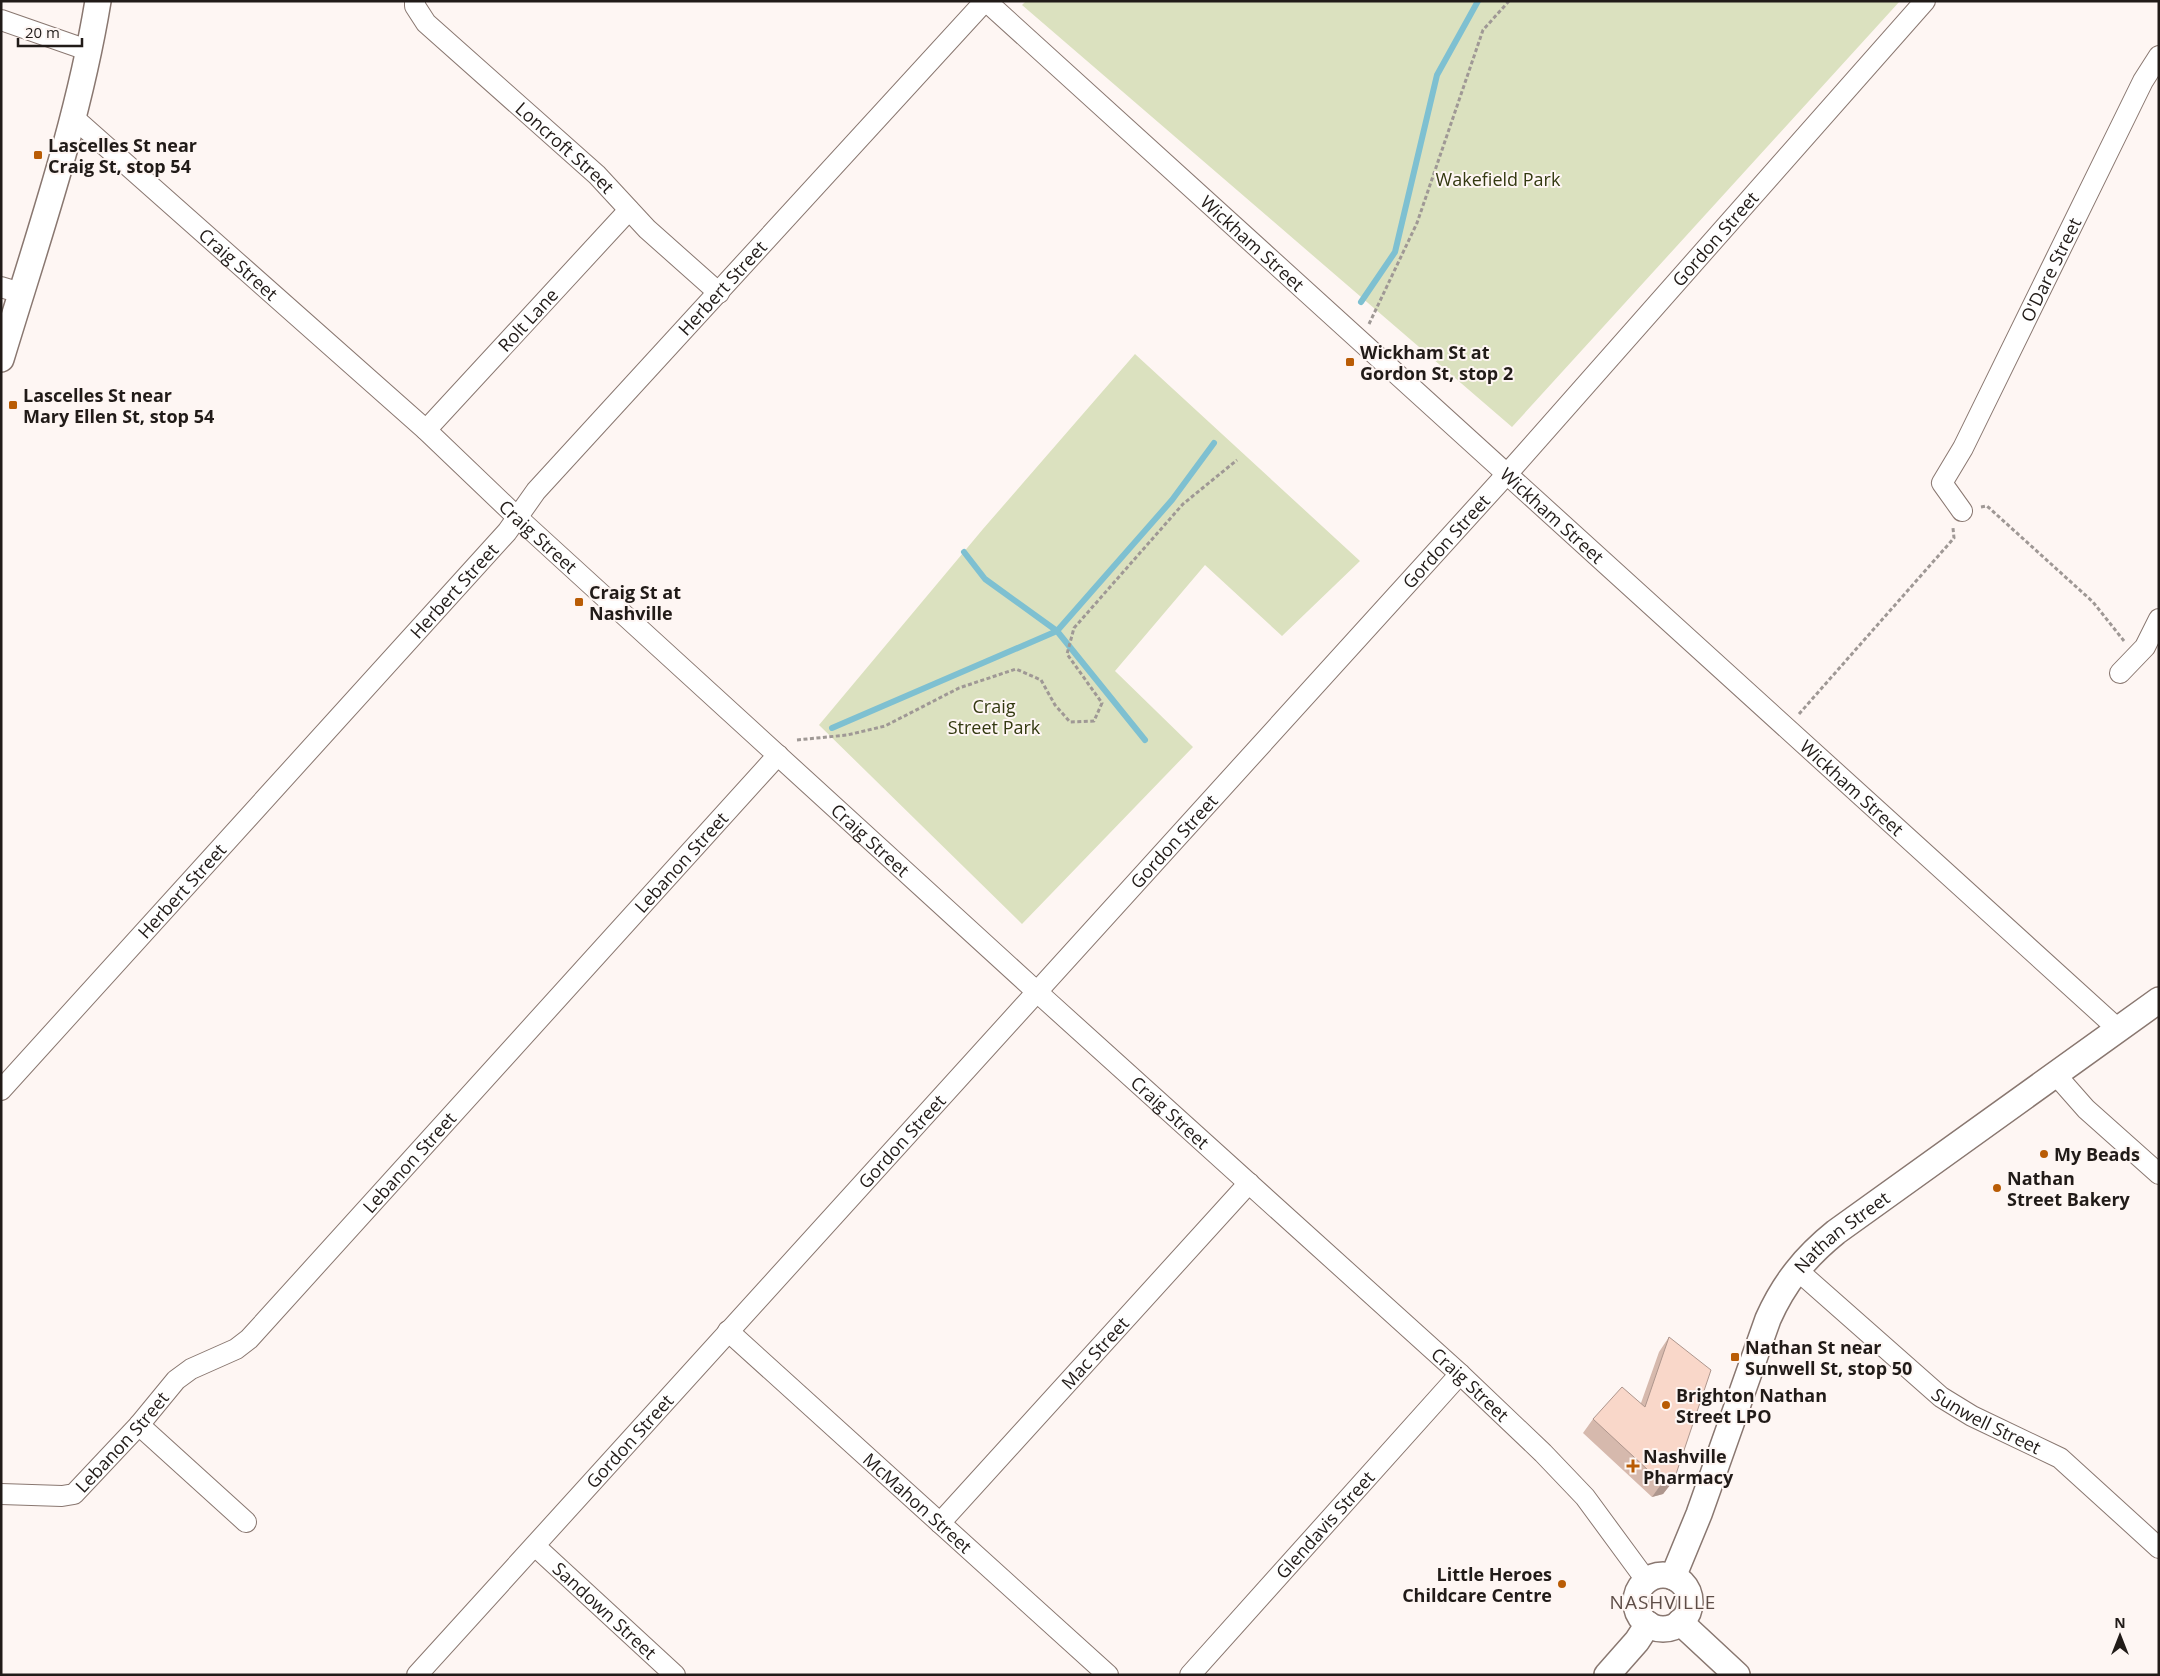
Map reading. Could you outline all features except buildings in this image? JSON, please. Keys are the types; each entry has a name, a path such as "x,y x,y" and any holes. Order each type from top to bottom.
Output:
{"street":[{"path":"1,358 11,290 74,118 90,51 98,1"},
{"name":"Loncroft Street","path":"415,1 415,6 426,22 597,175 647,229 719,293"},
{"name":"Herbert Street","path":"1,1090 500,540 536,491 985,1"},
{"name":"Wickham Street","path":"985,1 2118,1029"},
{"name":"Gordon Street","path":"417,1675 1506,474 1925,1"},
{"path":"1,20 90,51"},
{"name":"O'Dare Street","path":"1962,511 1942,483 1963,448 2143,81 2159,56"},
{"name":"Craig Street","path":"74,118 426,430 518,518 1036,991 1460,1374 1543,1453 1585,1497 1646,1580"},
{"name":"Rolt Lane","path":"426,430 629,210"},
{"path":"2120,673 2145,647 2159,620"},
{"name":"Lebanon Street","path":"1,1494 62,1496 74,1494 140,1425 176,1380 191,1369 236,1349 249,1339 778,755"},
{"name":"Nathan Street","path":"1673,1577 1699,1514 1768,1319 1777,1298 1796,1269 1814,1249 1836,1232 2056,1076 2159,1000"},
{"path":"2056,1076 2086,1109 2159,1174"},
{"name":"Mac Street","path":"940,1522 1249,1184"},
{"name":"Sunwell Street","path":"1796,1269 1941,1397 1972,1416 2060,1458 2159,1548"},
{"name":"McMahon Street","path":"728,1331 1108,1675"},
{"name":"Glendavis Street","path":"1190,1675 1460,1374"},
{"path":"140,1425 246,1522"},
{"name":"Sandown Street","path":"535,1546 675,1675"},
{"path":"1659,1575 1673,1577 1681,1581 1686,1589 1689,1597 1686,1615 1673,1627 1664,1628 1648,1624 1638,1611 1636,1603 1637,1594 1646,1580 1659,1575"},
{"path":"1680,1622 1737,1675"},
{"path":"1607,1675 1637,1641 1648,1624"}],"path":[{"path":"1361,342 1417,224 1482,30 1509,1"},
{"path":"797,740 847,735 885,726 960,688 1016,669 1041,680 1055,705 1070,722 1094,721 1102,703 1067,654 1074,628 1183,504 1237,460"},
{"path":"1787,728 1954,538 1953,519 1962,511 1987,506 2093,602 2136,657"}],"green space":[{"name":"Wakefield Park","path":"1026,1 1900,1 1512,427 1022,5"},
{"name":"Craig Street Park","path":"1135,354 1360,561 1282,636 1205,565 1115,671 1193,747 1022,924 819,725 983,529"}],"waterway":[{"path":"1361,302 1395,252 1437,75 1478,1"},
{"path":"832,728 1057,631 1172,500 1214,443"},
{"path":"964,552 985,579 1057,631 1145,740"}],"place":[{"name":"Lascelles St near Craig St, stop 54","path":"38,155"},
{"name":"Wickham St at Gordon St, stop 2","path":"1350,362"},
{"name":"Lascelles St near Mary Ellen St, stop 54","path":"13,405"},
{"name":"Craig St at Nashville","path":"579,602"},
{"name":"My Beads","path":"2044,1154"},
{"name":"Nathan Street Bakery","path":"1997,1188"},
{"name":"Nathan St near Sunwell St, stop 50","path":"1735,1357"},
{"name":"Brighton Nathan Street LPO","path":"1666,1405"},
{"name":"Nashville Pharmacy","path":"1633,1466"},
{"name":"Little Heroes Childcare Centre","path":"1562,1584"}],"district":[{"name":"NASHVILLE","path":"1663,1602"}]}
